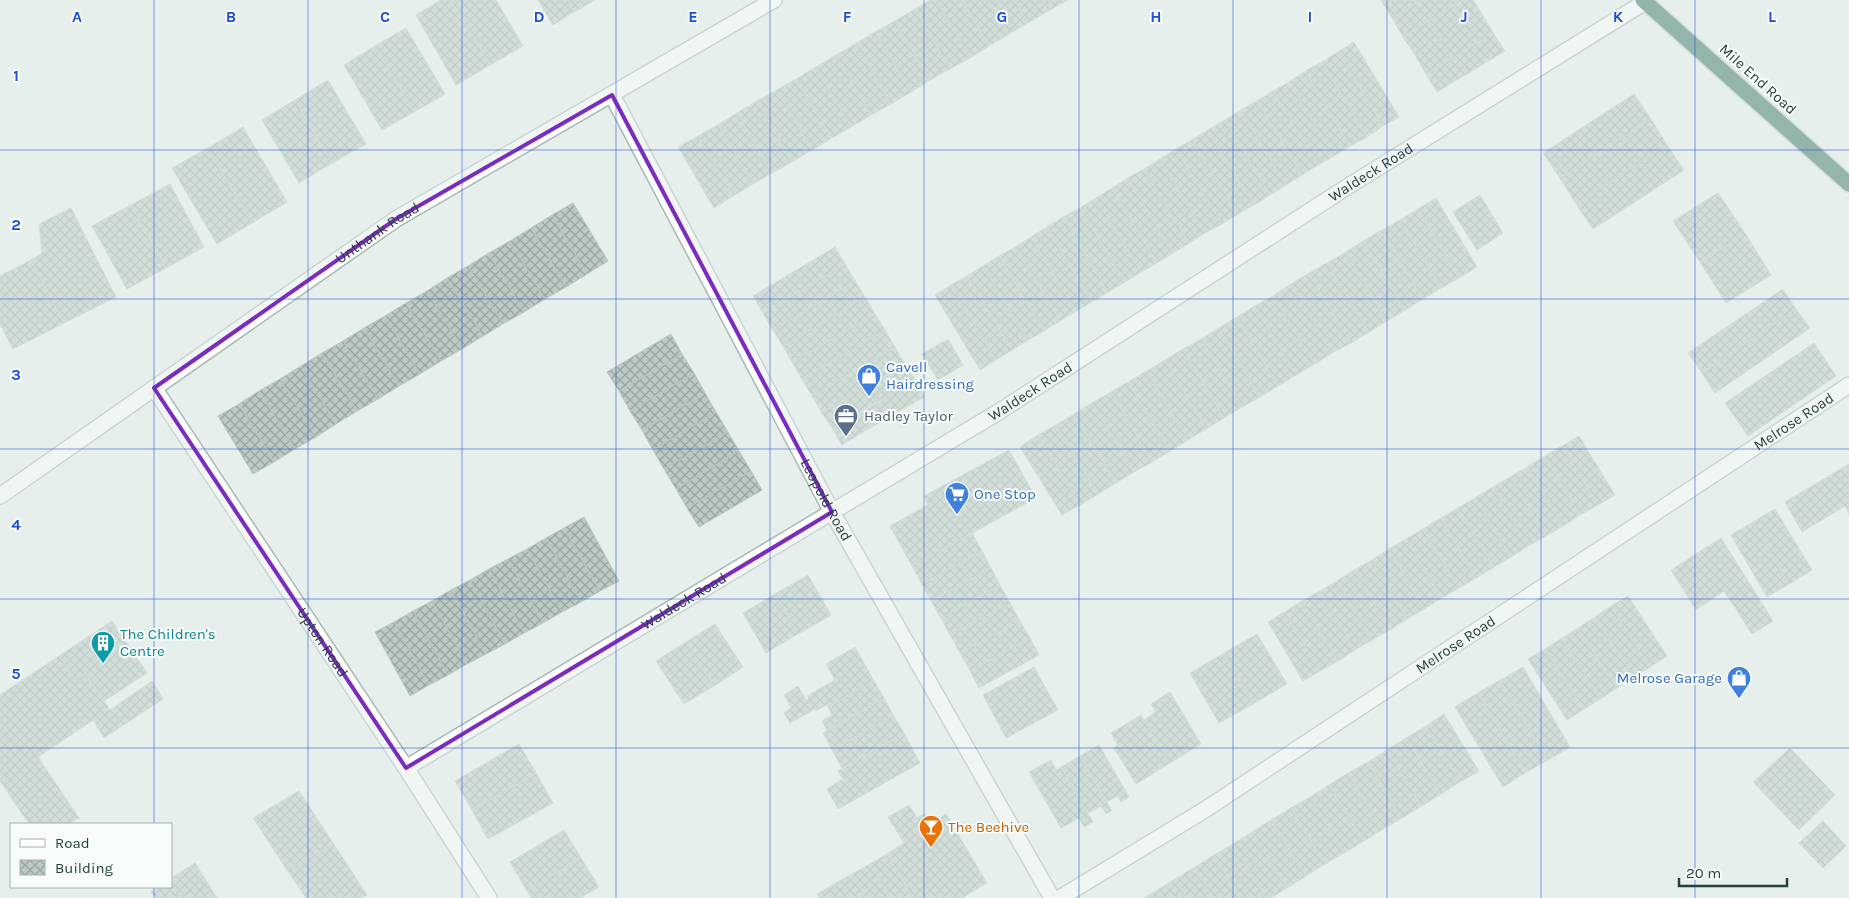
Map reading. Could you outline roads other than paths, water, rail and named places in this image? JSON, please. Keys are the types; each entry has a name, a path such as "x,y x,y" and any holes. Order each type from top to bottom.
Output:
{"highway":[{"name":"Mile End Road","path":"1644,1 1849,184"}],"street":[{"name":"Unthank Road","path":"0,496 396,219 774,0"},
{"name":"Waldeck Road","path":"406,768 1000,412 1347,187 1644,1"},
{"name":"Leopold Road","path":"612,95 832,512 1052,898"},
{"name":"Melrose Road","path":"1060,898 1206,809 1849,385"},
{"name":"Upton Road","path":"154,388 406,768 489,898"}],"place":[{"name":"Cavell Hairdressing","path":"869,397"},
{"name":"Hadley Taylor","path":"846,437"},
{"name":"One Stop","path":"957,515"},
{"name":"The Children's Centre","path":"103,664"},
{"name":"Melrose Garage","path":"1739,699"},
{"name":"The Beehive","path":"931,848"}]}
